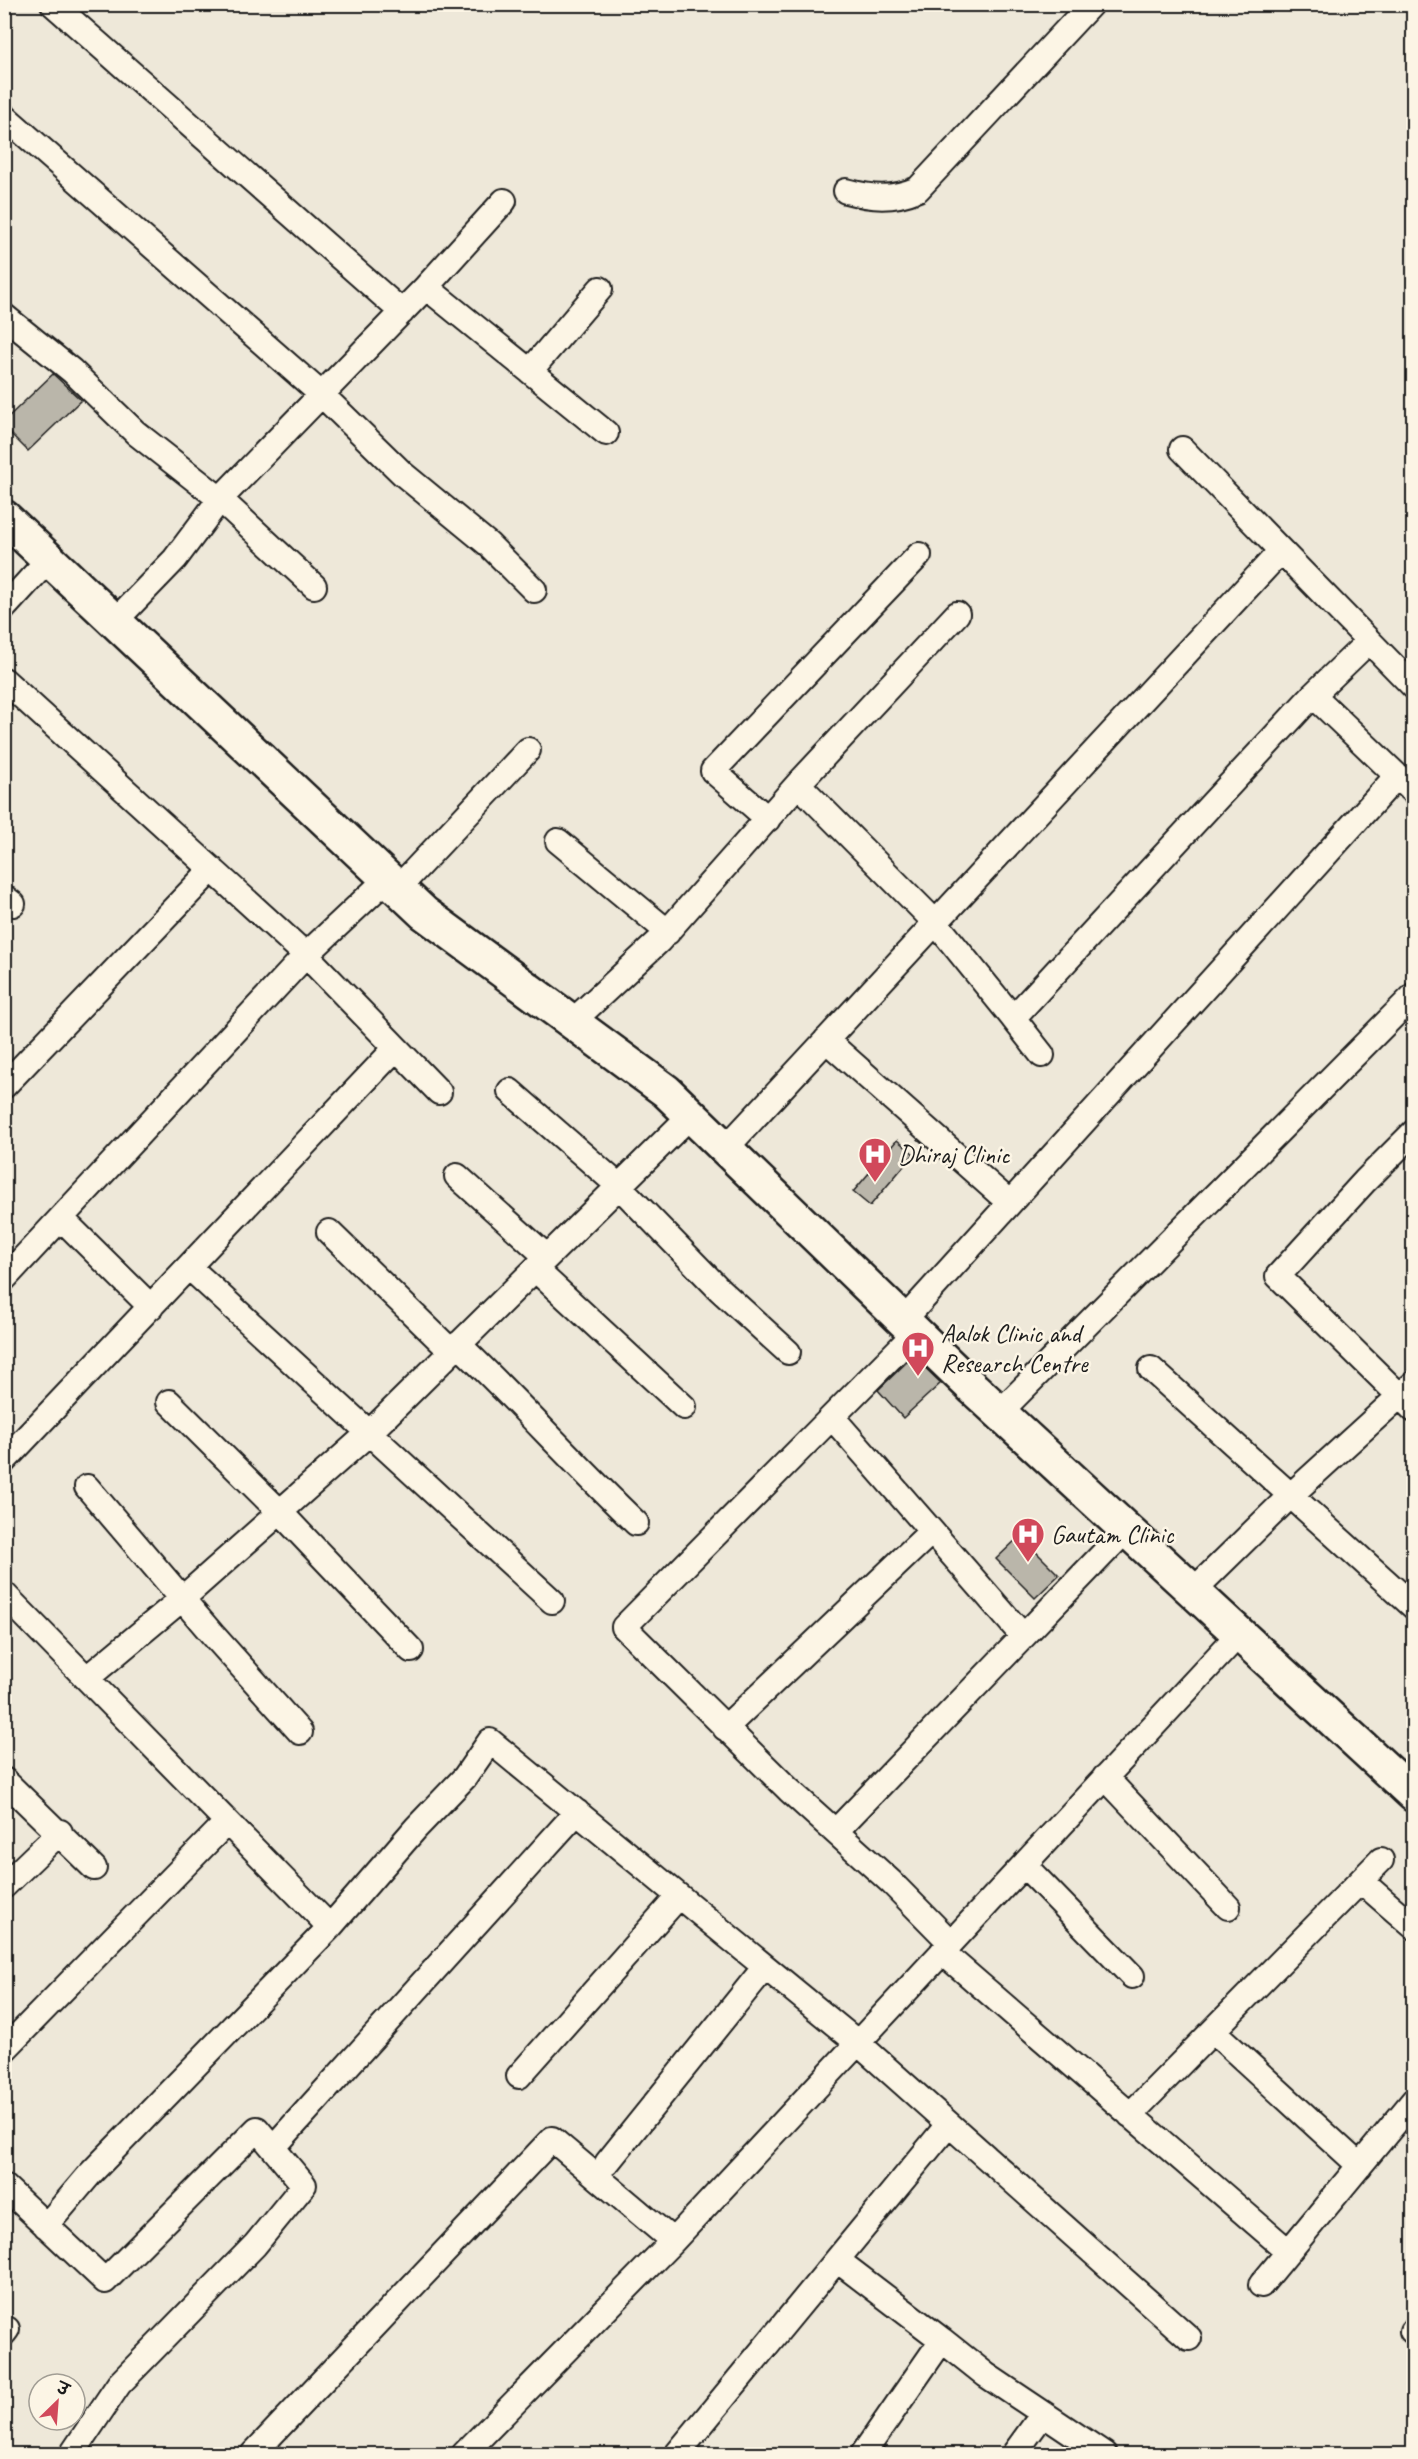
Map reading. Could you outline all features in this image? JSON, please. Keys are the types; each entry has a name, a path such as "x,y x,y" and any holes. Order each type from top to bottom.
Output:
{"street":[{"path":"53,4 402,312"},
{"path":"846,191 871,198 900,196 918,189 1091,4"},
{"path":"4,116 321,394 403,474 488,544 534,590"},
{"path":"115,621 175,560 220,499 426,287 504,201"},
{"path":"426,287 606,433"},
{"path":"530,371 600,289"},
{"path":"4,316 72,371 136,433 220,499 314,586"},
{"path":"1182,449 1413,687"},
{"path":"4,517 424,913 666,1091 999,1413 1413,1795"},
{"path":"725,1149 1281,551"},
{"path":"768,819 712,771 919,555"},
{"path":"4,608 49,559"},
{"path":"572,1022 668,932 798,784 957,614"},
{"path":"1013,1018 1313,695 1369,641"},
{"path":"4,680 306,956 439,1092"},
{"path":"1287,2251 1130,2115 947,1948 836,1831 725,1728 624,1627 832,1417 1010,1203 1405,784 1313,695"},
{"path":"4,1279 306,956 393,883 528,750"},
{"path":"798,784 936,923 1042,1055"},
{"path":"558,841 668,932"},
{"path":"4,1086 212,869"},
{"path":"999,1413 1413,995"},
{"path":"826,1040 1010,1203"},
{"path":"4,1461 396,1048"},
{"path":"510,1091 619,1186 720,1290 788,1352"},
{"path":"87,1678 183,1599 369,1433 691,1115"},
{"path":"1193,1592 1291,1495 1409,1397 1278,1275 1413,1132"},
{"path":"457,1176 684,1407"},
{"path":"62,1218 151,1307"},
{"path":"329,1232 455,1348 636,1523"},
{"path":"189,1267 552,1601"},
{"path":"1152,1369 1413,1607"},
{"path":"169,1402 279,1511 411,1650"},
{"path":"832,1417 1023,1636"},
{"path":"87,1487 300,1732"},
{"path":"836,1831 1126,1530"},
{"path":"725,1728 931,1532"},
{"path":"4,1594 330,1927"},
{"path":"464,2454 673,2241 1239,1634"},
{"path":"46,2226 90,2174 330,1927 416,1828 465,1777 490,1741 858,2043 948,2126 1189,2338"},
{"path":"1106,1777 1228,1906"},
{"path":"4,1780 60,1832 94,1869"},
{"path":"273,2148 577,1812"},
{"path":"4,2050 227,1822"},
{"path":"4,1886 60,1832"},
{"path":"1130,2115 1381,1860"},
{"path":"1024,1865 1132,1976"},
{"path":"1361,1881 1413,1927"},
{"path":"519,2076 679,1896"},
{"path":"607,2163 765,1967"},
{"path":"1213,2031 1360,2166"},
{"path":"1261,2285 1413,2100"},
{"path":"677,2454 948,2126"},
{"path":"4,2186 105,2281 257,2129 304,2185 255,2245 118,2384 72,2454"},
{"path":"253,2454 552,2139 673,2241"},
{"path":"837,2260 1042,2414 1104,2454"},
{"path":"863,2454 942,2340"},
{"path":"1014,2454 1042,2414"}],"building":[{"path":"53,374 81,400 28,451 4,427 4,421"},
{"path":"897,1140 914,1154 870,1206 853,1192"},
{"path":"913,1356 941,1383 903,1418 878,1390"},
{"path":"1020,1536 1059,1575 1035,1598 996,1559"}],"place":[{"name":"Dhiraj Clinic","path":"875,1183"},
{"name":"Aalok Clinic and Research Centre","path":"918,1377"},
{"name":"Gautam Clinic","path":"1028,1563"}]}
